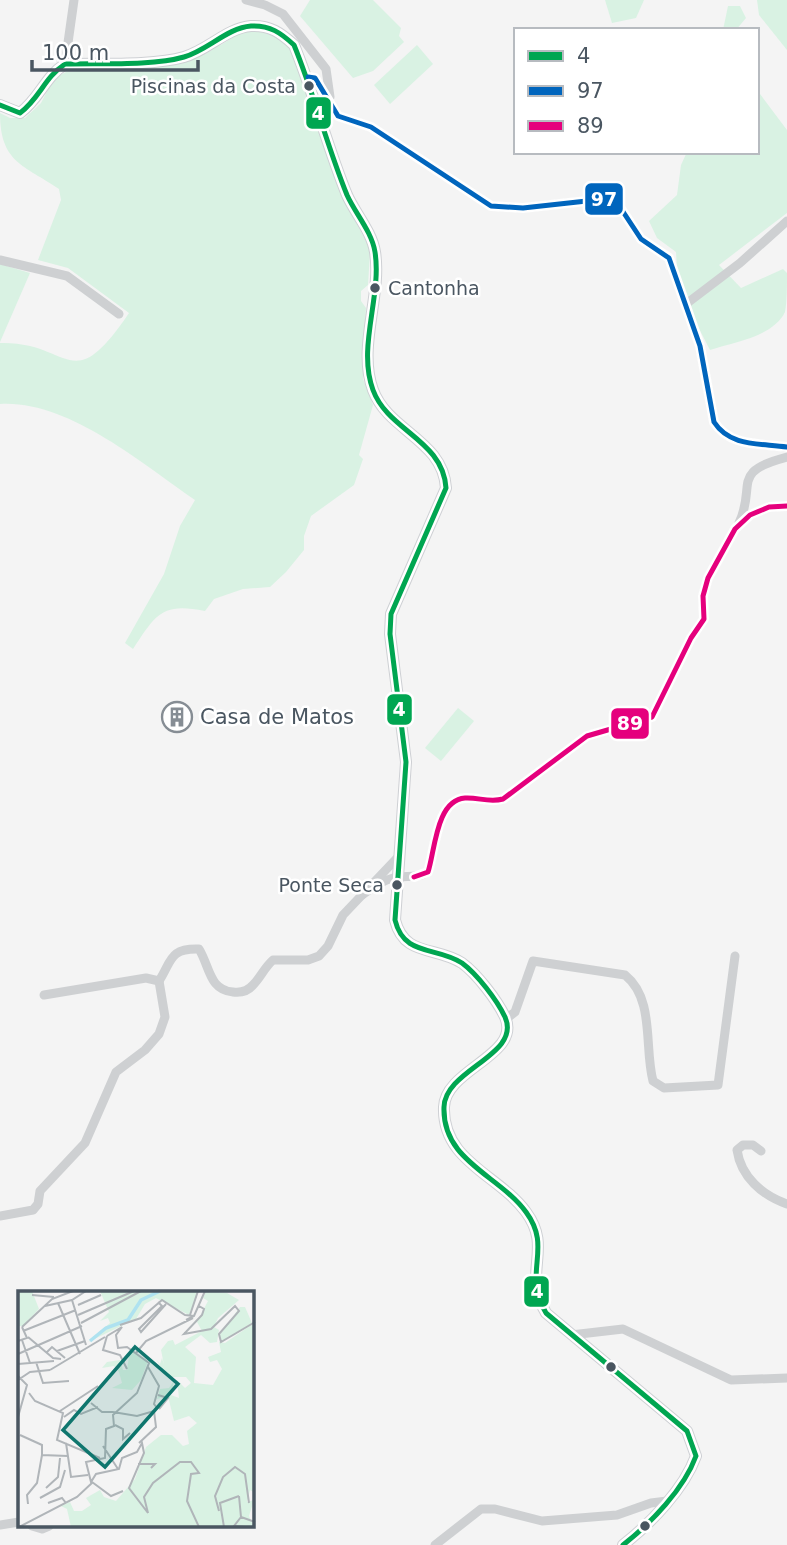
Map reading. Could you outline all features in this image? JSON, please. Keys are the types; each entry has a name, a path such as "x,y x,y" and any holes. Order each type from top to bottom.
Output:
{"street":[{"path":"65,64 74,0"},
{"path":"246,0 265,5 282,14 326,69 330,98"},
{"path":"0,105 20,113 33,104 50,74 65,64 181,58 208,48 236,29 254,26 277,30 294,45 348,196 375,248 369,362 372,388 383,408 435,456 445,470 446,488 391,614 390,634 406,762 395,920 399,935 408,943 460,962 475,975 506,1019 506,1033 497,1051 453,1082 444,1097 443,1117 450,1140 467,1161 524,1210 539,1234 537,1294 546,1313 687,1431 696,1456 691,1471 667,1501 623,1545"},
{"path":"307,77 315,78 330,98 338,116 371,127 491,206 523,208 614,198 641,239 670,258 700,346 714,422 722,434 732,440 787,447"},
{"path":"686,304 740,263 787,220"},
{"path":"0,260 66,276 119,314"},
{"path":"362,895 383,881 397,877 421,877 428,872 435,853 438,826 443,813 456,800 503,799 587,736 652,717 691,638 704,619 703,596 708,578 735,529 745,504 746,481 755,469 787,457"},
{"path":"735,529 750,515 769,507 787,506"},
{"path":"0,1216 33,1210 38,1204 40,1191 85,1143 116,1072 145,1050 159,1034 165,1017 159,981 170,958 184,949 199,949 214,984 222,991 241,993 252,986 263,968 273,960 308,960 319,956 328,946 343,915 399,856"},
{"path":"506,1019 514,1012 533,961 625,975 635,984 647,1021 653,1081 664,1088 718,1085 735,956"},
{"path":"44,995 146,978 159,981"},
{"path":"761,1151 753,1145 743,1145 737,1150 740,1166 766,1196 787,1204"},
{"path":"571,1335 623,1329 732,1380 787,1378"},
{"path":"436,1545 481,1509 495,1508 542,1521 617,1516 651,1503 667,1501"},
{"path":"0,1525 18,1522"}],"green space":[{"path":"310,0 373,0 401,28 399,36 404,42 373,71 353,78 300,16"},
{"path":"605,0 644,0 636,18 612,23"},
{"path":"757,0 787,0 787,50 759,15"},
{"path":"728,6 740,6 746,18 738,28 723,28"},
{"path":"244,31 273,36 285,44 295,56 343,198 367,243 370,253 368,285 361,291 361,301 366,308 363,379 373,405 359,455 363,459 354,485 311,516 304,536 304,550 286,572 270,587 243,589 214,599 205,611 179,608 162,613 148,627 133,649 125,643 164,574 180,526 195,500 127,452 77,423 26,405 0,404 0,343 24,345 69,360 81,360 94,354 129,313 68,268 38,260 61,200 59,189 25,168 9,153 1,130 0,113 10,118 25,118 41,103 54,78 66,72 185,61 207,53"},
{"path":"417,45 433,64 390,104 374,85"},
{"path":"759,93 787,130 787,213 719,265 741,288 783,269 787,273 785,312 762,333 710,350 678,288 676,252 657,238 649,221 677,195 681,165 686,154 759,154"},
{"path":"0,264 30,273 0,342"},
{"path":"458,708 474,721 441,761 425,748"}],"transit line":[{"name":"4","path":"0,105 20,113 33,101 52,75 65,64 171,60 193,54 234,31 251,26 270,28 294,45 347,195 367,230 375,252 375,286 368,339 369,374 373,390 390,416 435,458 443,472 446,488 391,614 390,634 406,762 395,920 399,932 413,945 452,958 474,974 501,1010 507,1030 503,1042 456,1082 448,1094 444,1107 446,1125 452,1141 462,1154 515,1199 533,1223 538,1242 537,1293 546,1313 687,1431 696,1456 666,1505 623,1545"},
{"name":"97","path":"308,77 315,78 338,116 371,127 491,206 523,208 614,198 641,239 669,258 700,346 714,422 728,436 737,440 787,447"},
{"name":"89","path":"414,877 428,872 442,817 455,801 465,798 503,799 587,736 652,717 691,638 704,619 703,596 708,578 735,529 750,515 769,507 787,506"}],"place":[{"name":"Piscinas da Costa","path":"309,86"},
{"name":"Cantonha","path":"375,288"},
{"name":"Casa de Matos","path":"177,717"},
{"name":"Ponte Seca","path":"397,885"}]}
